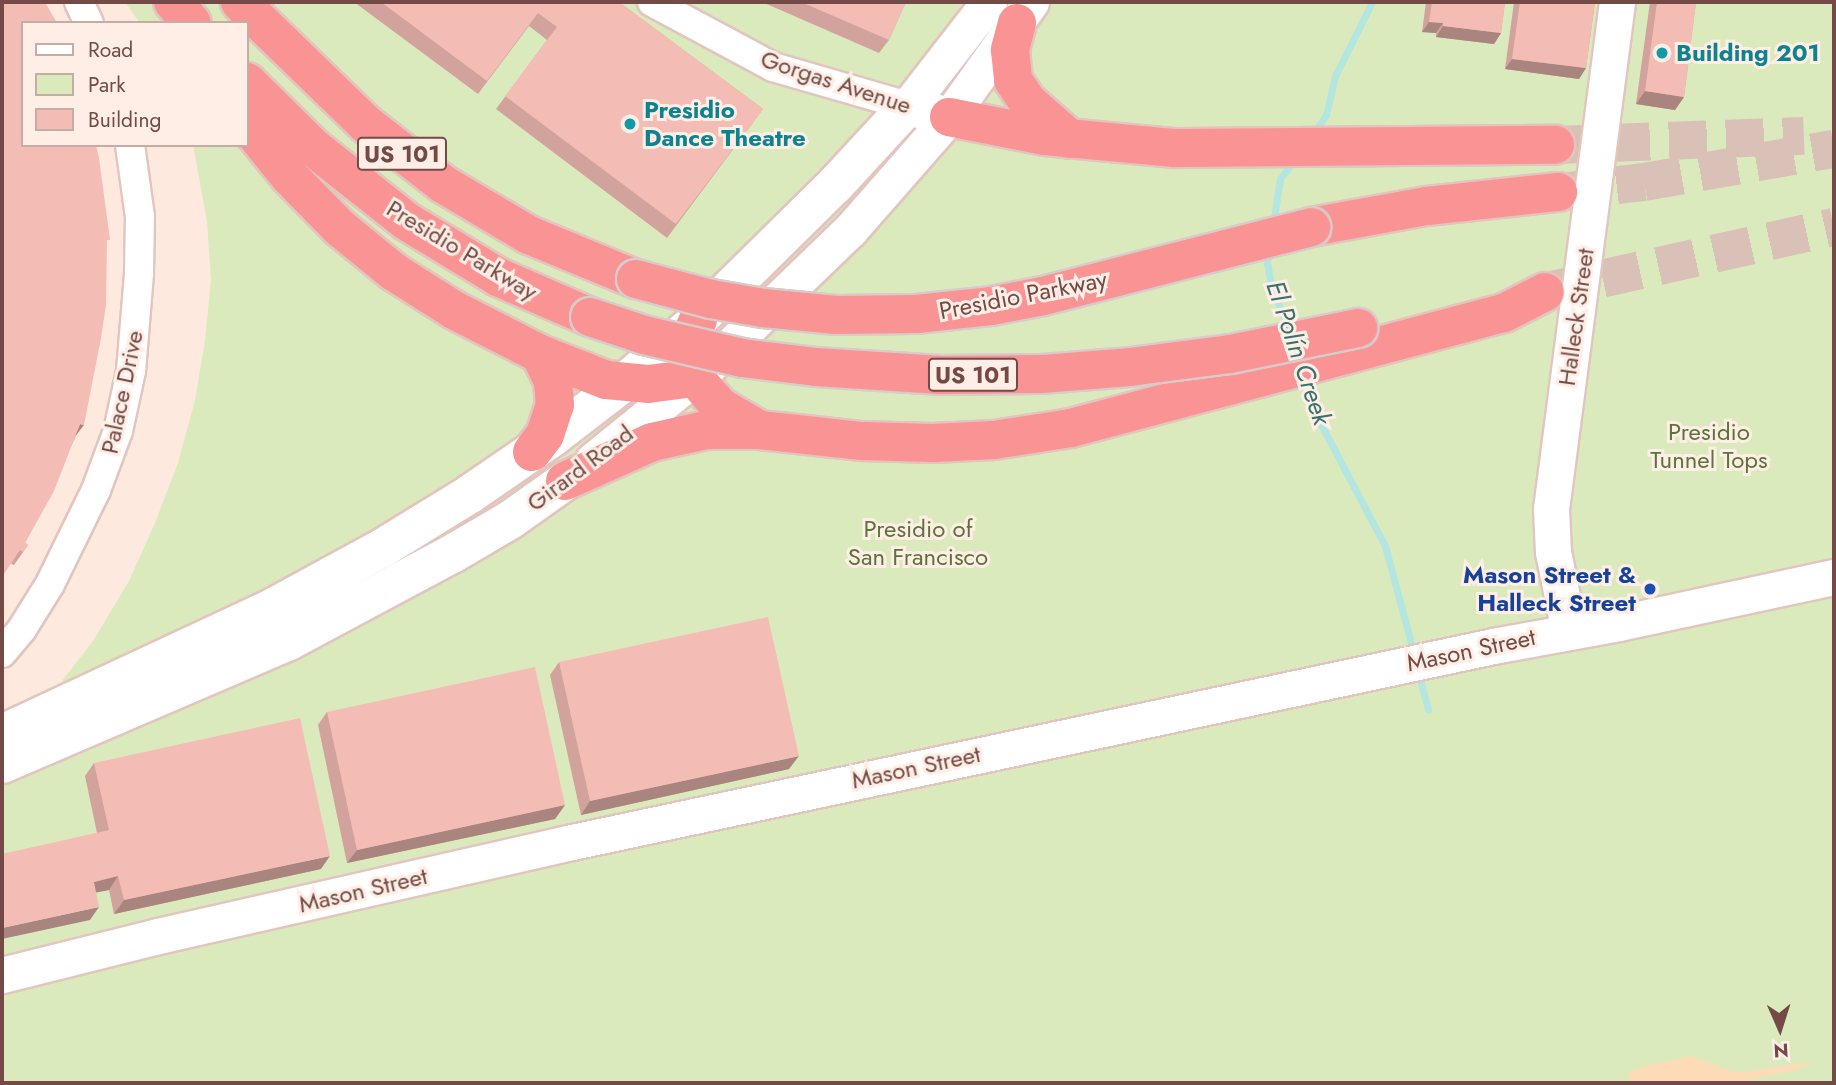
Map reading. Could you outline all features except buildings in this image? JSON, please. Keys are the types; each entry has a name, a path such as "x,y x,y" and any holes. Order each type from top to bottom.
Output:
{"highway":[{"path":"162,2 173,21"},
{"path":"173,2 190,21"},
{"name":"Presidio Parkway","path":"240,2 366,124 443,184 529,235 636,279 710,299 763,308 837,315 916,314 966,309 1043,296 1311,228 1427,206 1558,192"},
{"path":"1012,9 1010,50 1013,80 1028,102 1070,139"},
{"name":"Presidio Parkway","path":"248,83 314,148 406,221 498,276 590,317 656,339 741,358 841,369 953,375 1054,373 1180,362 1361,339 1500,298 1545,292"},
{"path":"949,117 1070,139 1214,150 1555,145"},
{"path":"248,125 313,202 376,258 444,304 540,354 592,376 623,383 648,384 695,378"},
{"path":"698,320 690,338 689,359 695,378 719,406 778,433"},
{"path":"565,481 618,455 671,436 706,430 908,443 1020,437 1124,416 1361,339"},
{"path":"532,452 545,435 555,405 553,381 540,354"}],"main road":[{"name":"Gorgas Avenue","path":"908,106 949,117"},
{"name":"Girard Road","path":"2,734 319,584 427,521 532,452 623,383 698,320 807,214 908,106"},
{"name":"Girard Road","path":"2,764 194,684 289,641 452,554 510,520 565,481"}],"street":[{"path":"79,2 88,21"},
{"name":"Gorgas Avenue","path":"652,2 773,67 908,106"},
{"name":"Halleck Street","path":"1569,631 1553,552 1551,509 1618,2"},
{"name":"Girard Road","path":"908,106 1012,9"},
{"name":"Girard Road","path":"565,481 695,378 850,230 949,117 1012,9"},
{"name":"Palace Drive","path":"2,653 22,629 50,584 96,490 118,430 131,371 139,273 140,216 130,147"},
{"name":"Mason Street","path":"2,975 158,936 572,842 1381,669 1619,623 1834,577"}],"green space":[{"name":"Presidio of San Francisco","path":"125,2 1834,2 1834,1083 2,1083 2,746 48,699 93,641 129,581 155,523 178,463 195,400 205,341 211,279 207,222 193,147 248,147 248,21 139,21"}],"sand":[{"path":"1690,1056 1737,1073 1817,1061 1795,1070 1735,1083 1634,1083 1626,1076 1637,1068"}],"waterway":[{"name":"El Polín Creek","path":"1313,134 1326,115 1335,76 1372,2"},
{"name":"El Polín Creek","path":"1273,224 1280,179 1293,161"},
{"name":"El Polín Creek","path":"1269,250 1267,263 1272,288 1290,332"},
{"name":"El Polín Creek","path":"1304,377 1316,415 1385,546 1414,654"},
{"name":"El Polín Creek","path":"1418,672 1428,710"}],"tunnel":[{"path":"1555,145 1804,136"},
{"path":"1560,192 1644,182 1834,149"},
{"path":"1547,291 1834,227"}],"place":[{"name":"Building 201","path":"1662,53"},
{"name":"Presidio Dance Theatre","path":"630,124"},
{"name":"Mason Street & Halleck Street","path":"1650,589"}],"park label":[{"name":"Presidio Tunnel Tops","path":"1709,446"}]}
